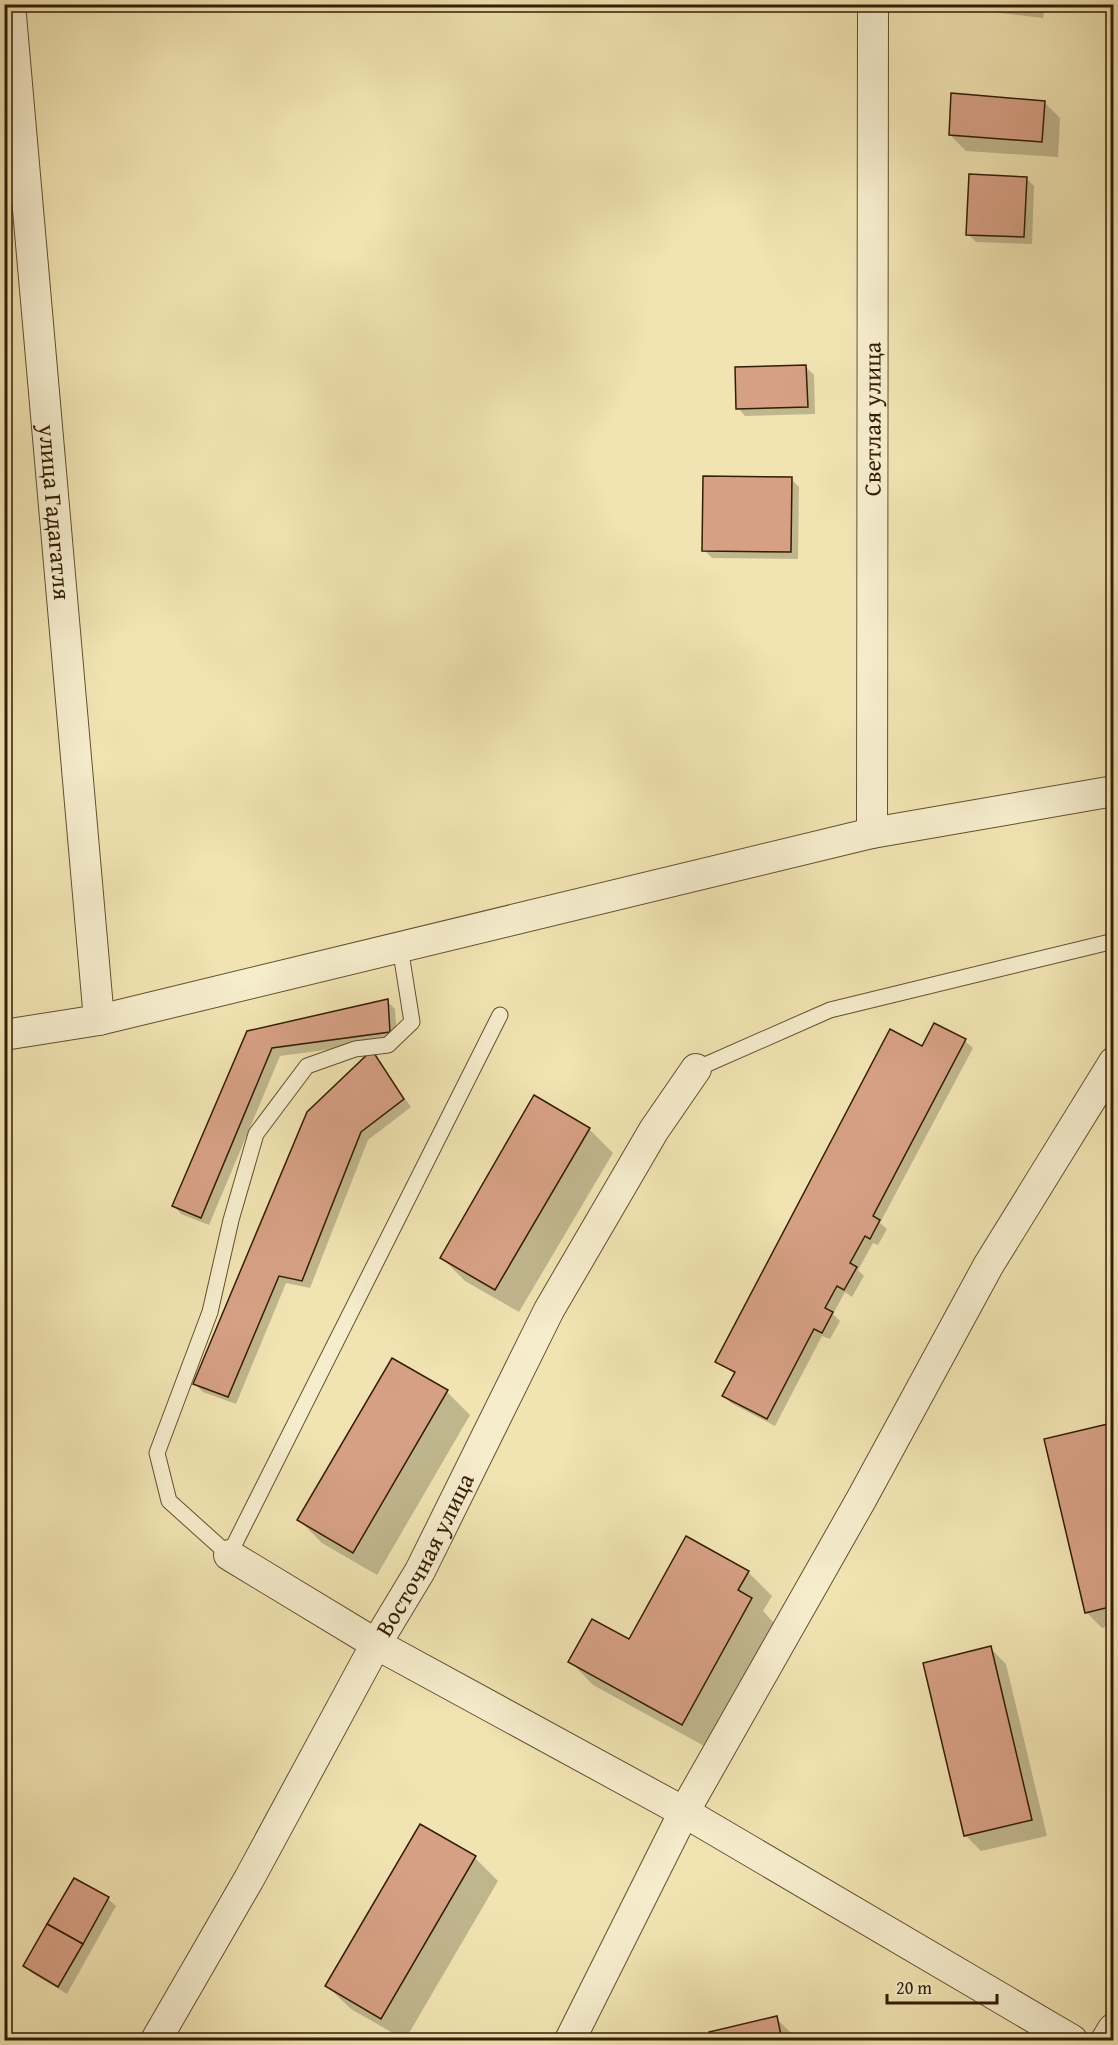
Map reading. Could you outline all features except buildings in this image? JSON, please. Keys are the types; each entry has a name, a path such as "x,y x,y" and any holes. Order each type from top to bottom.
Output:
{"street":[{"name":"улица Гадагатля","path":"10,4 99,1020"},
{"name":"Светлая улица","path":"872,833 873,4"},
{"path":"4,1035 99,1020 872,833 1113,791"},
{"path":"570,2040 684,1812 862,1498 988,1266 1113,1062"},
{"name":"Восточная улица","path":"156,2040 249,1879 376,1644 420,1571 549,1310 654,1130 696,1069"},
{"path":"229,1555 376,1644 684,1812 1072,2040"},
{"path":"1107,2040 1113,2030"}],"lane":[{"path":"696,1069 830,1010 1113,941"},
{"path":"400,947 412,1022 388,1046 355,1049 307,1066 256,1134 231,1220 210,1312 157,1453 169,1501 229,1555 500,1015"}]}
